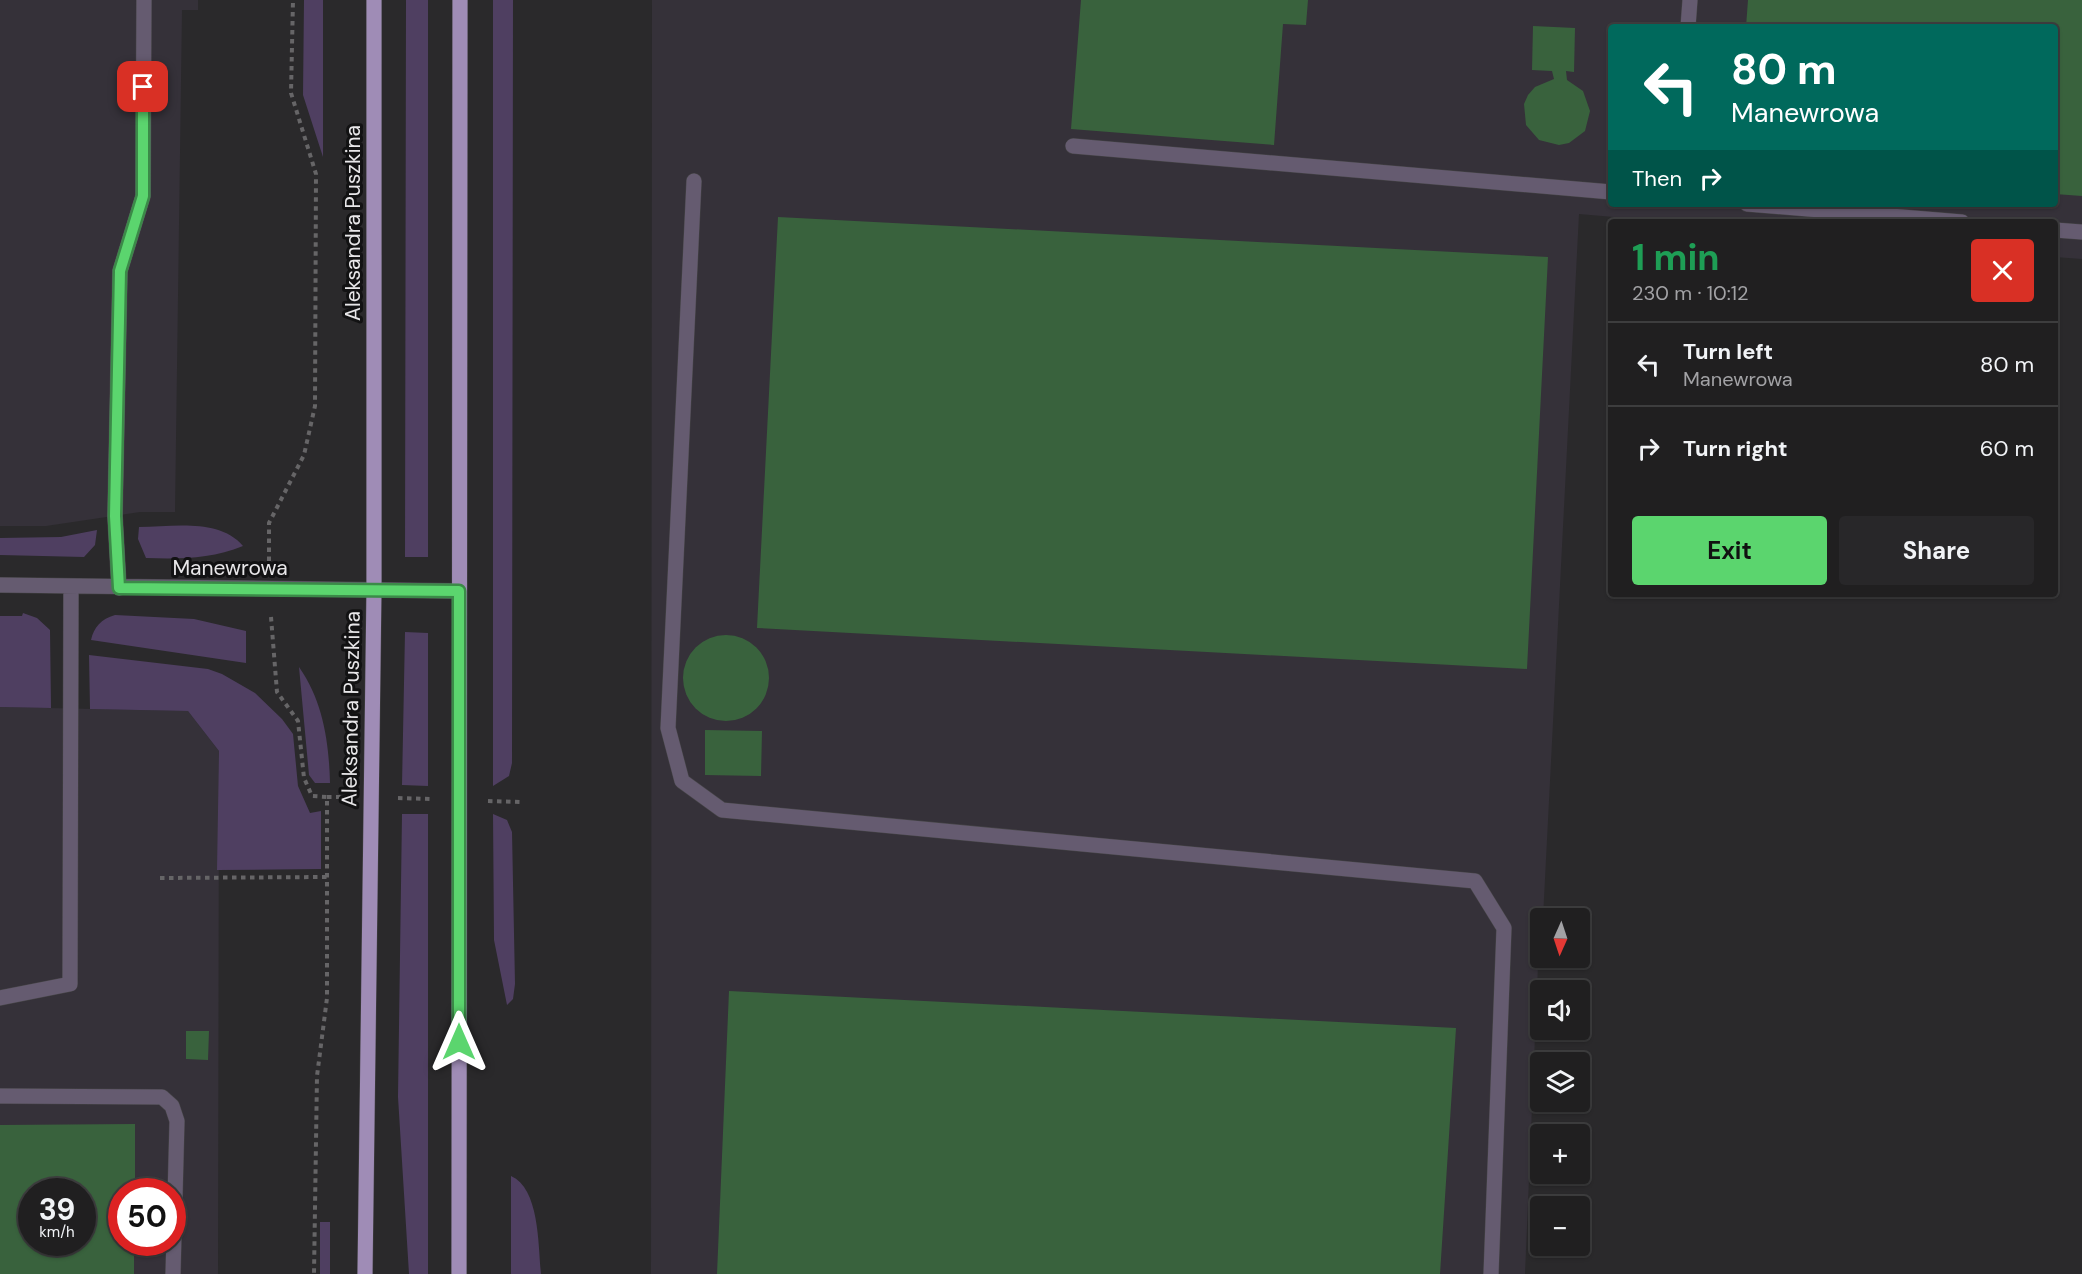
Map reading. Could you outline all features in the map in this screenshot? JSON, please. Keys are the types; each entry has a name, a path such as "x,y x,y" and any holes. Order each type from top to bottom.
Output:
{"main road":[{"name":"Aleksandra Puszkina","path":"365,1274 374,589 374,0"},
{"path":"459,1274 460,0"}],"street":[{"path":"119,588 115,516 120,271 143,196 144,0"},
{"path":"1688,24 1690,0"},
{"path":"1073,146 1608,192"},
{"path":"694,181 668,728 682,781 722,810 1475,881 1504,928 1491,1274"},
{"path":"1783,207 1926,219"},
{"path":"2058,230 2082,232"},
{"name":"Manewrowa","path":"0,585 459,591"},
{"path":"0,998 70,984 71,587"},
{"path":"0,1096 162,1097 172,1106 177,1121 173,1274"}],"path":[{"path":"292,0 291,93 316,174 315,406 304,455 268,523 277,692 298,721 304,778 312,796 523,802"},
{"path":"314,1274 317,1076 327,998 327,797"},
{"path":"160,878 327,877"}],"shaded area":[{"path":"0,0 198,0 198,10 182,10 175,512 140,512 46,526 0,526"},
{"path":"304,0 323,0 323,157 303,95"},
{"path":"406,0 428,0 428,557 405,557"},
{"path":"493,0 513,0 512,763 509,776 493,786"},
{"path":"652,0 2082,0 2082,259 2058,257 2058,219 1637,219 1579,214 1544,908 1530,908 1530,968 1538,968 1537,980 1530,980 1530,1040 1535,1040 1534,1052 1530,1052 1530,1112 1532,1112 1525,1274 651,1274"},
{"path":"139,527 209,528 233,537 243,546 207,556 146,558 138,539"},
{"path":"97,530 95,545 84,557 0,555 0,538 61,537"},
{"path":"23,613 37,618 50,630 51,708 0,707 0,616 22,616"},
{"path":"115,615 194,619 246,631 246,663 91,640 99,624"},
{"path":"405,632 428,633 428,786 402,785"},
{"path":"89,655 208,669 222,674 255,693 282,719 293,734 298,786 310,813 321,811 321,869 217,870 219,751 188,711 90,709"},
{"path":"299,667 314,694 323,722 330,783 315,783 309,775"},
{"path":"0,707 188,711 219,751 218,1274 0,1274"},
{"path":"402,814 428,814 428,1274 409,1274 398,1097"},
{"path":"493,814 507,820 512,832 515,984 513,999 507,1005 494,940"},
{"path":"511,1176 528,1193 532,1205 538,1234 541,1274 511,1274"},
{"path":"320,1222 330,1222 330,1274 320,1274"}],"building":[{"path":"1081,0 1308,0 1306,25 1283,24 1274,145 1071,129"},
{"path":"1748,0 2082,0 2082,196 2058,194 2058,24 1746,24"},
{"path":"1533,26 1575,28 1574,72 1566,71 1567,80 1583,91 1590,111 1585,131 1569,143 1559,145 1539,140 1526,125 1524,104 1528,95 1535,87 1554,79 1552,71 1532,70"},
{"path":"778,217 1548,257 1527,669 757,628"},
{"path":"726,635 750,642 762,654 769,678 762,702 750,714 726,721 702,714 690,702 683,678 690,654 702,642"},
{"path":"705,730 762,731 761,776 705,775"},
{"path":"729,991 1456,1028 1440,1274 717,1274"},
{"path":"186,1031 209,1031 208,1060 186,1059"},
{"path":"135,1124 135,1178 108,1178 108,1256 134,1256 134,1274 0,1274 0,1125"}],"route":[{"path":"143,87 143,196 120,271 115,516 119,588 459,591 459,1042"}]}
